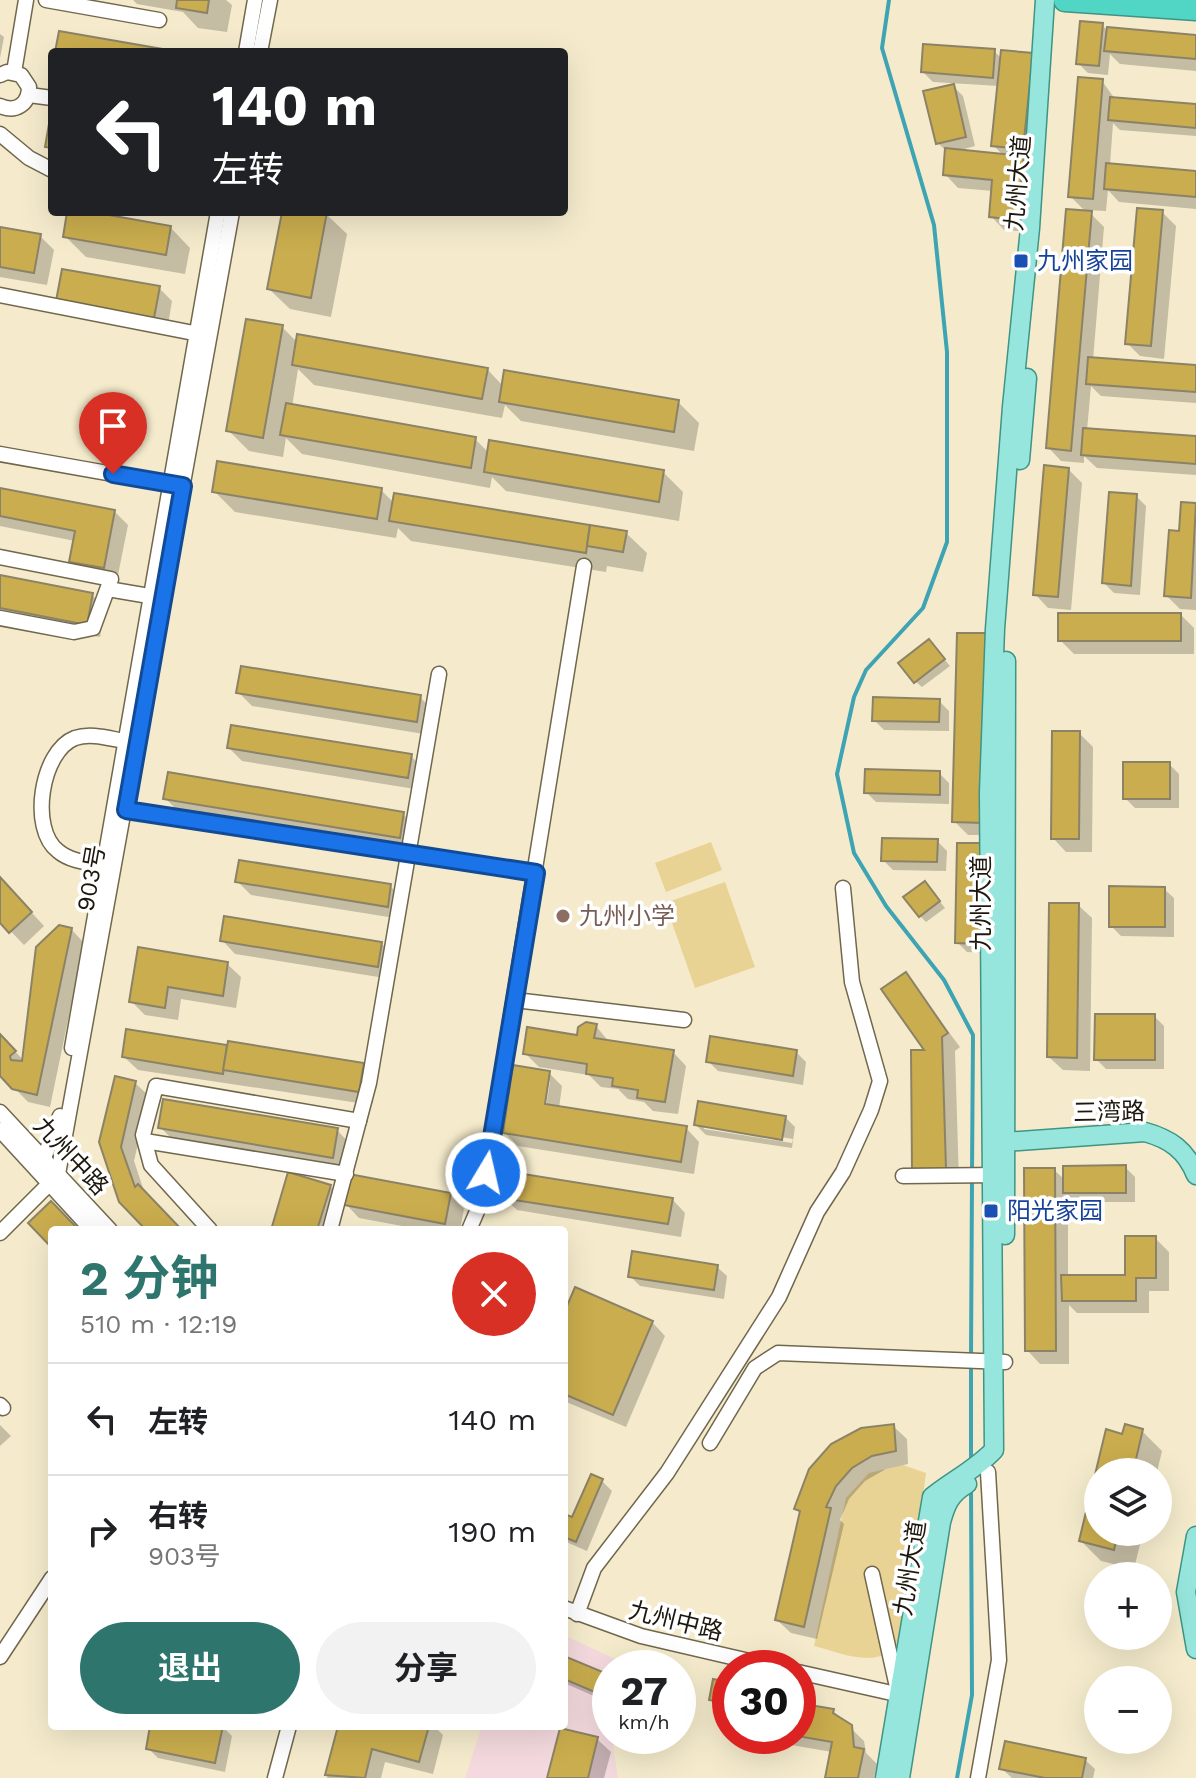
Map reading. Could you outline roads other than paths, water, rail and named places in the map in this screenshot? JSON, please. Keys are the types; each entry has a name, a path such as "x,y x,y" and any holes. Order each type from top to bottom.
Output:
{"highway":[{"path":"1065,0 1196,9"}],"main road":[{"path":"993,1175 989,793 995,629 1030,228 1045,0"},
{"name":"九州大道","path":"900,1778 906,1696 941,1522 952,1487 982,1472 1004,1441 995,1361 993,1175 1005,1142 1006,646 1057,0"},
{"name":"三湾路","path":"1005,1142 1145,1132 1164,1137 1180,1148 1196,1175"},
{"path":"1196,1536 1186,1592 1196,1649"},
{"path":"885,1778 906,1696"}],"street":[{"path":"26,0 7,74 26,81 29,95 21,106 3,108 1,133 29,158 48,168"},
{"path":"46,0 159,20"},
{"path":"247,48 255,0"},
{"path":"261,48 270,0"},
{"path":"29,95 48,97"},
{"path":"0,295 203,335 218,216"},
{"name":"903号","path":"54,1179 109,866 126,810 131,742 203,335 231,216"},
{"path":"0,454 176,485"},
{"path":"0,557 111,579 93,628 74,632 0,618"},
{"path":"471,1226 481,1202 584,566"},
{"path":"108,589 156,597"},
{"path":"331,1226 359,1121 410,854 439,674"},
{"path":"0,1130 43,1166 59,1121 109,866 131,742 90,735 64,744 48,767 41,820 49,843 68,858 109,866"},
{"path":"126,810 536,873"},
{"path":"570,1611 594,1568 667,1473 779,1297 817,1212 843,1172 871,1110 880,1081 852,982 843,888"},
{"path":"515,1000 684,1020"},
{"path":"206,1226 151,1165 143,1135 156,1086 359,1121"},
{"name":"九州中路","path":"0,1112 54,1179 106,1226"},
{"path":"145,1141 346,1174"},
{"path":"903,1176 993,1175"},
{"path":"0,1233 54,1179 89,1226"},
{"path":"710,1443 755,1368 778,1353 995,1361"},
{"path":"978,1778 999,1660 982,1472"},
{"path":"816,1676 906,1696 872,1574"},
{"path":"0,1657 48,1584"},
{"name":"九州中路","path":"570,1611 641,1636 712,1652"},
{"path":"275,1778 288,1730"}],"waterway":[{"path":"889,0 882,48 934,225 947,352 947,542 923,608 866,670 854,697 837,774 854,853 886,906 944,980 973,1035 972,1172"},
{"path":"971,1356 972,1181"},
{"path":"971,1365 971,1464"},
{"path":"957,1778 972,1695 971,1489"}],"place":[{"name":"九州家园","path":"1021,261"},
{"name":"九州小学","path":"563,916"},
{"name":"阳光家园","path":"991,1211"}]}
